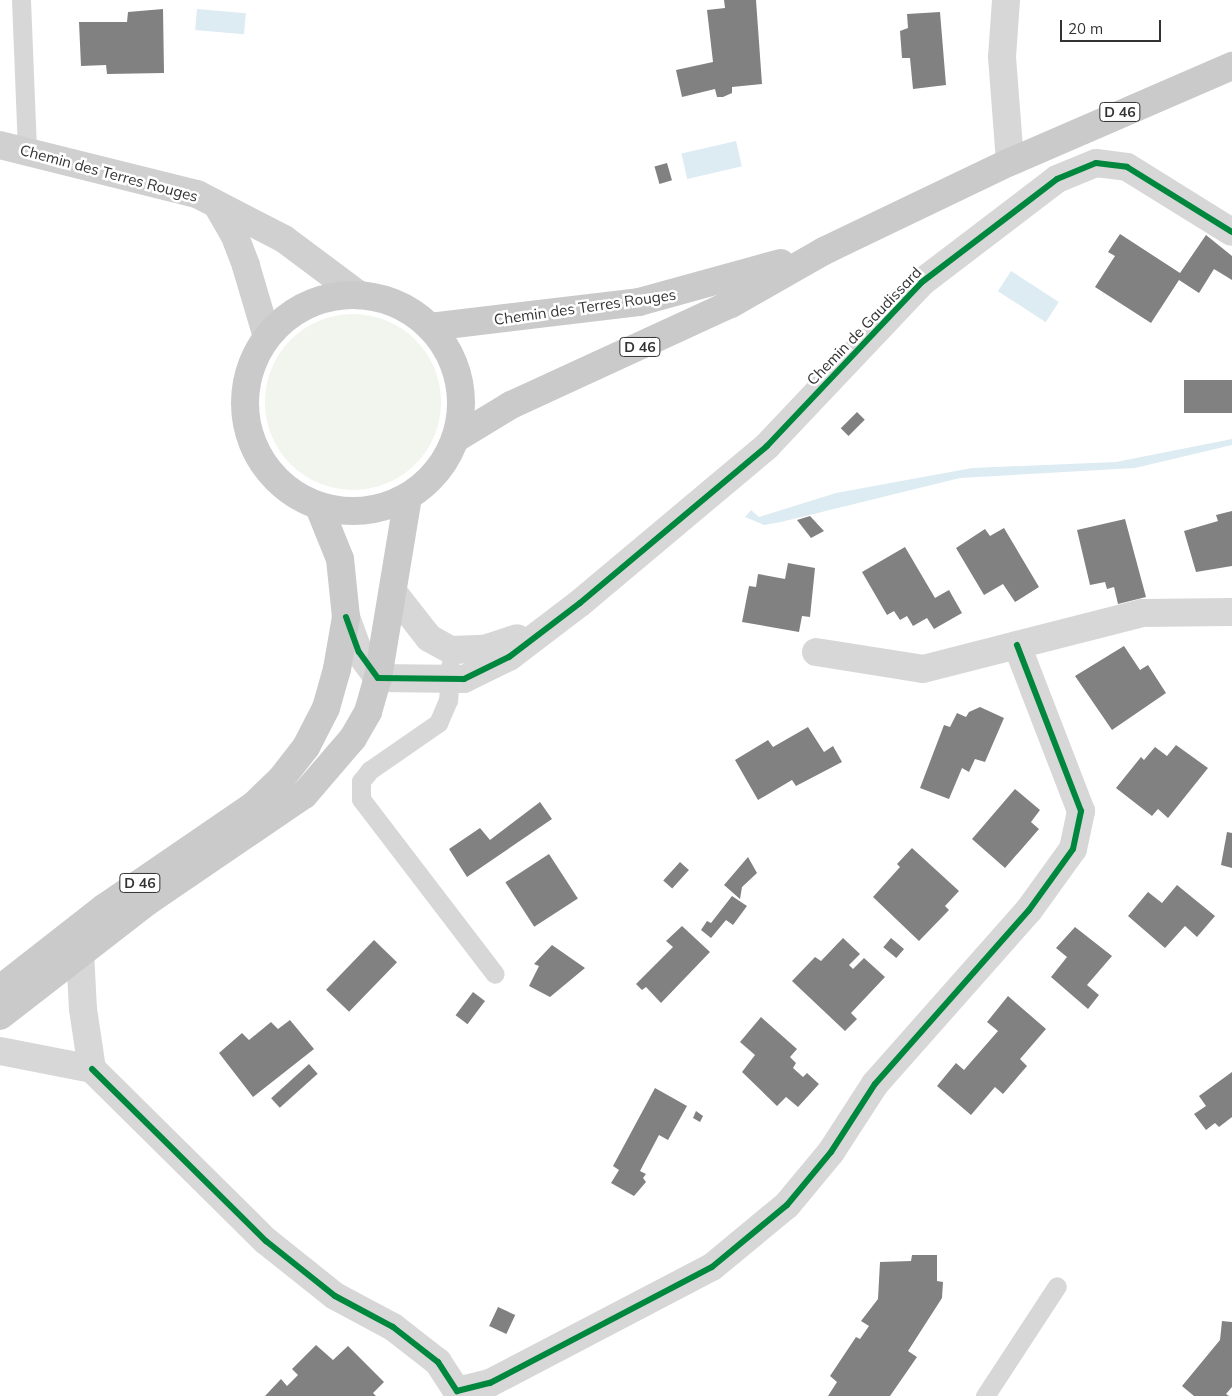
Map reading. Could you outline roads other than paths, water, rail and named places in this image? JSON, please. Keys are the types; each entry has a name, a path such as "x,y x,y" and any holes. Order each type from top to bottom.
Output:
{"main road":[{"name":"D 46","path":"1010,162 1232,66"},
{"name":"Chemin des Terres Rouges","path":"0,144 197,194 284,239 359,295"},
{"name":"Chemin des Terres Rouges","path":"455,439 511,404 731,304 824,251 1010,162"},
{"name":"Chemin des Terres Rouges","path":"217,205 240,250 260,305 267,337"},
{"name":"Chemin des Terres Rouges","path":"430,327 639,302 692,290 824,251"},
{"path":"359,295 402,307 430,327 448,351 459,379 461,409 455,439 444,462 428,482 408,497 365,512 319,507 293,494 270,474 254,449 246,421 245,391 252,363 267,337 285,318 308,304 333,296 359,295"},
{"name":"D 46","path":"0,1016 80,952 304,795 353,738 368,712 378,678 408,497"},
{"name":"D 46","path":"0,988 105,907 254,805 281,779 306,747 326,708 337,669 346,618 340,559 319,507"}],"street":[{"path":"1006,0 1002,57 1010,162"},
{"name":"Chemin de Gaudissard","path":"378,678 464,679 509,657 547,628 766,446 922,282 1057,178 1096,163 1127,167 1232,232"},
{"path":"393,592 429,638 452,650 484,649 547,628"},
{"path":"816,652 923,669 1142,613 1232,612"},
{"path":"346,618 359,652 378,678"},
{"path":"0,1051 92,1069 266,1241 335,1296 393,1327 438,1362 456,1394 490,1383 712,1267 787,1205 831,1152 876,1084 1029,910 1073,849 1081,811 1017,644"},
{"path":"80,952 83,1009 92,1069"}],"lane":[{"path":"20,0 27,150"},
{"path":"452,650 448,679 448,700 438,724 370,770 361,781 360,799 494,974"},
{"path":"985,1396 1057,1286"}]}
